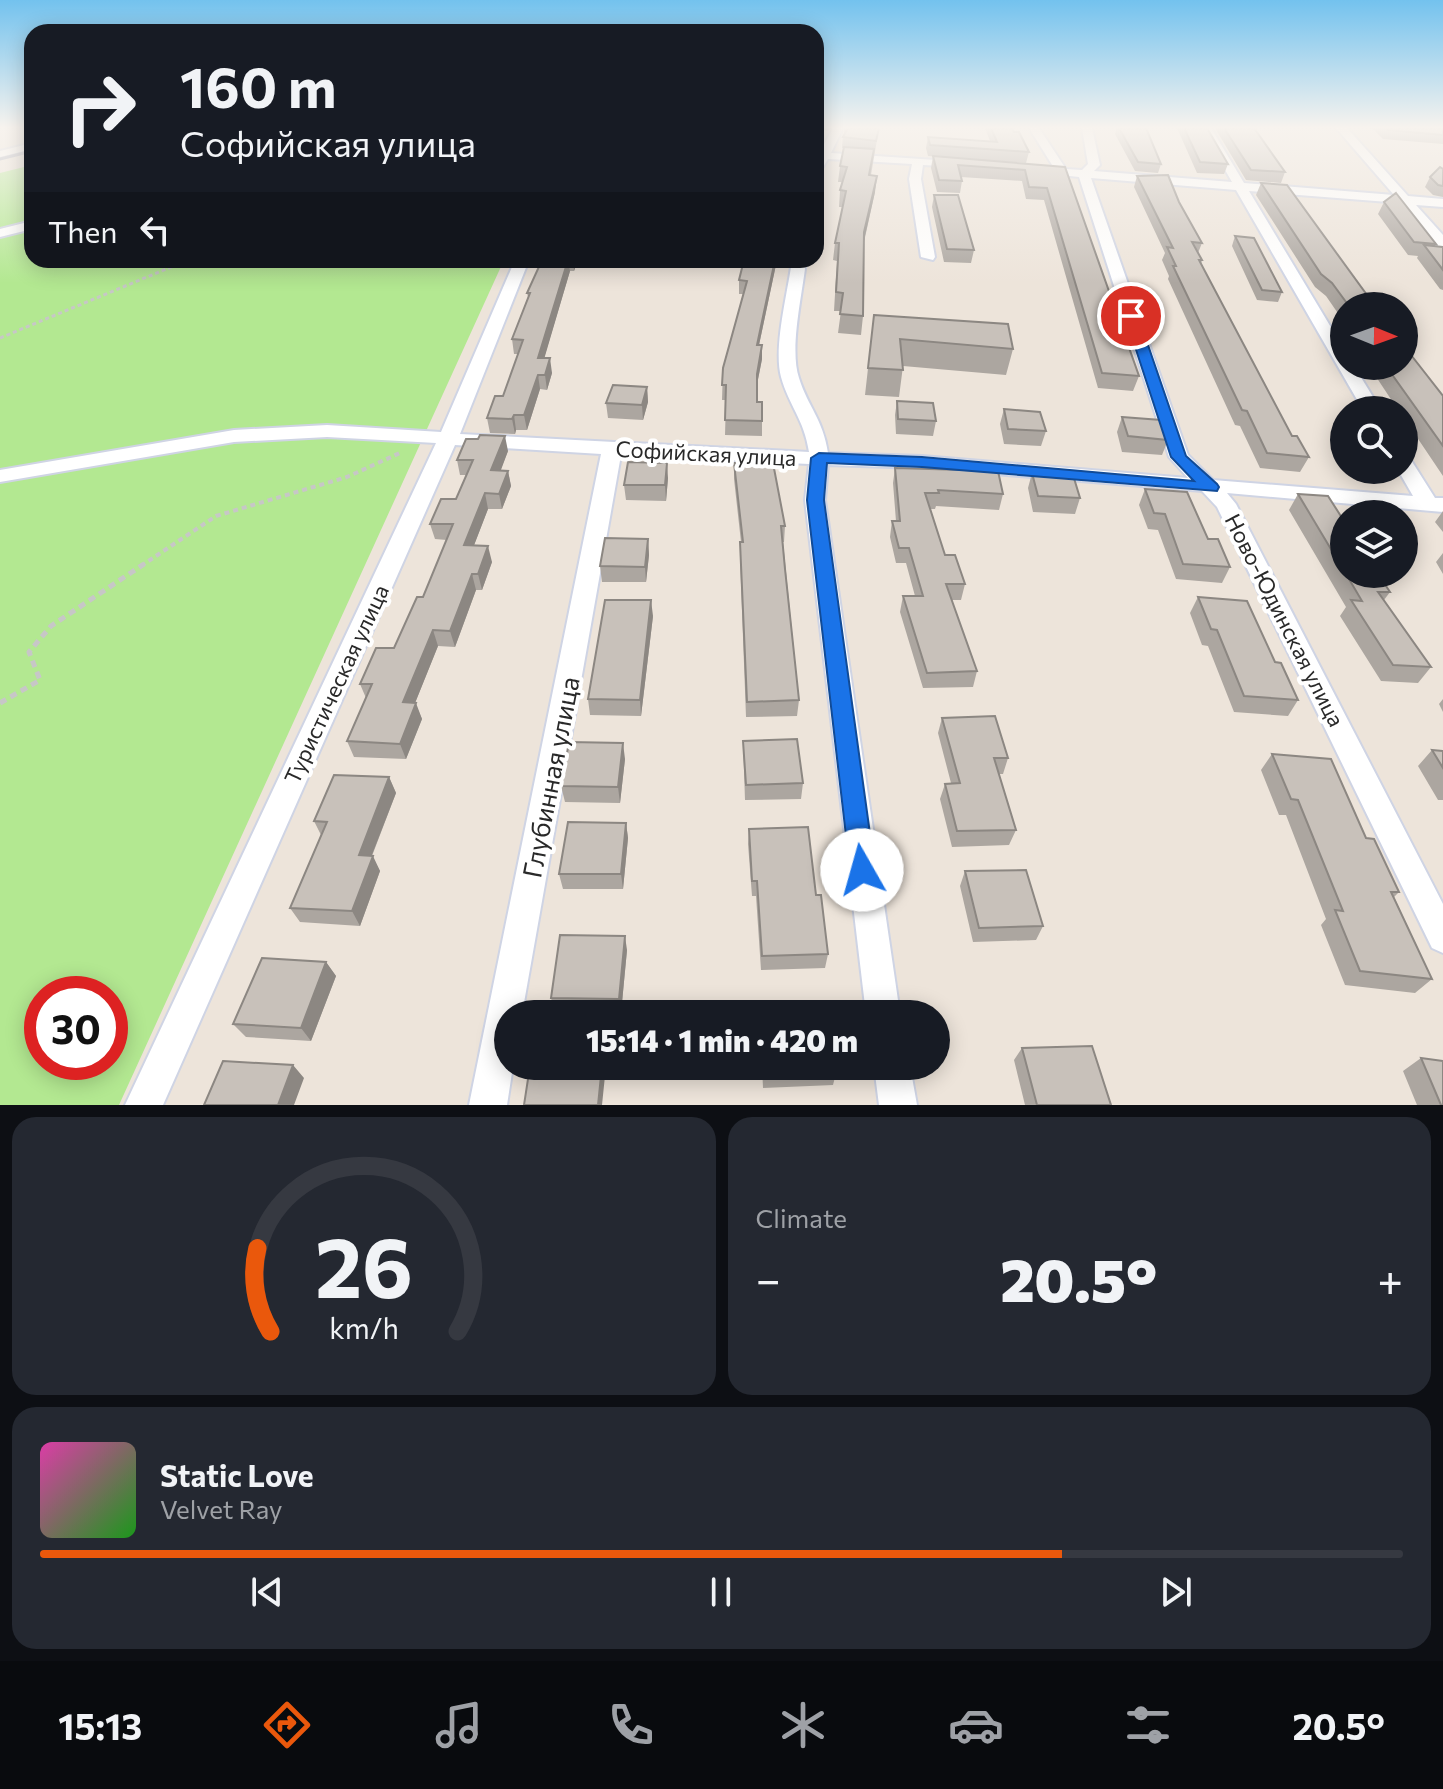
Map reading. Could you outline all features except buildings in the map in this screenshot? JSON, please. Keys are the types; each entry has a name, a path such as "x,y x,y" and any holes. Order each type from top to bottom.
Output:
{"street":[{"path":"915,180 928,257"},
{"name":"Ново-Юдинская улица","path":"1075,180 1179,457 1226,504 1443,937"},
{"path":"1139,180 1443,203"},
{"path":"1235,180 1330,339"},
{"path":"1386,180 1443,243"},
{"path":"0,233 24,227"},
{"name":"Туристическая улица","path":"144,1105 518,268"},
{"path":"798,268 787,359 790,378 815,429 819,458 815,500 881,1000"},
{"name":"Софийская улица","path":"0,476 234,436 280,432 922,462 1435,504"},
{"name":"Глубинная улица","path":"488,1105 612,449"},
{"path":"1418,482 1435,504"},
{"path":"894,1080 898,1105"}],"path":[{"path":"0,338 169,268"},
{"path":"0,703 40,680 29,652 51,626 216,516 347,477 440,438"}],"green space":[{"path":"0,180 24,180 24,268 500,268 119,1105 0,1105"}],"route":[{"path":"862,870 815,500 819,458 922,462 1211,487 1179,457 1131,316"}]}
